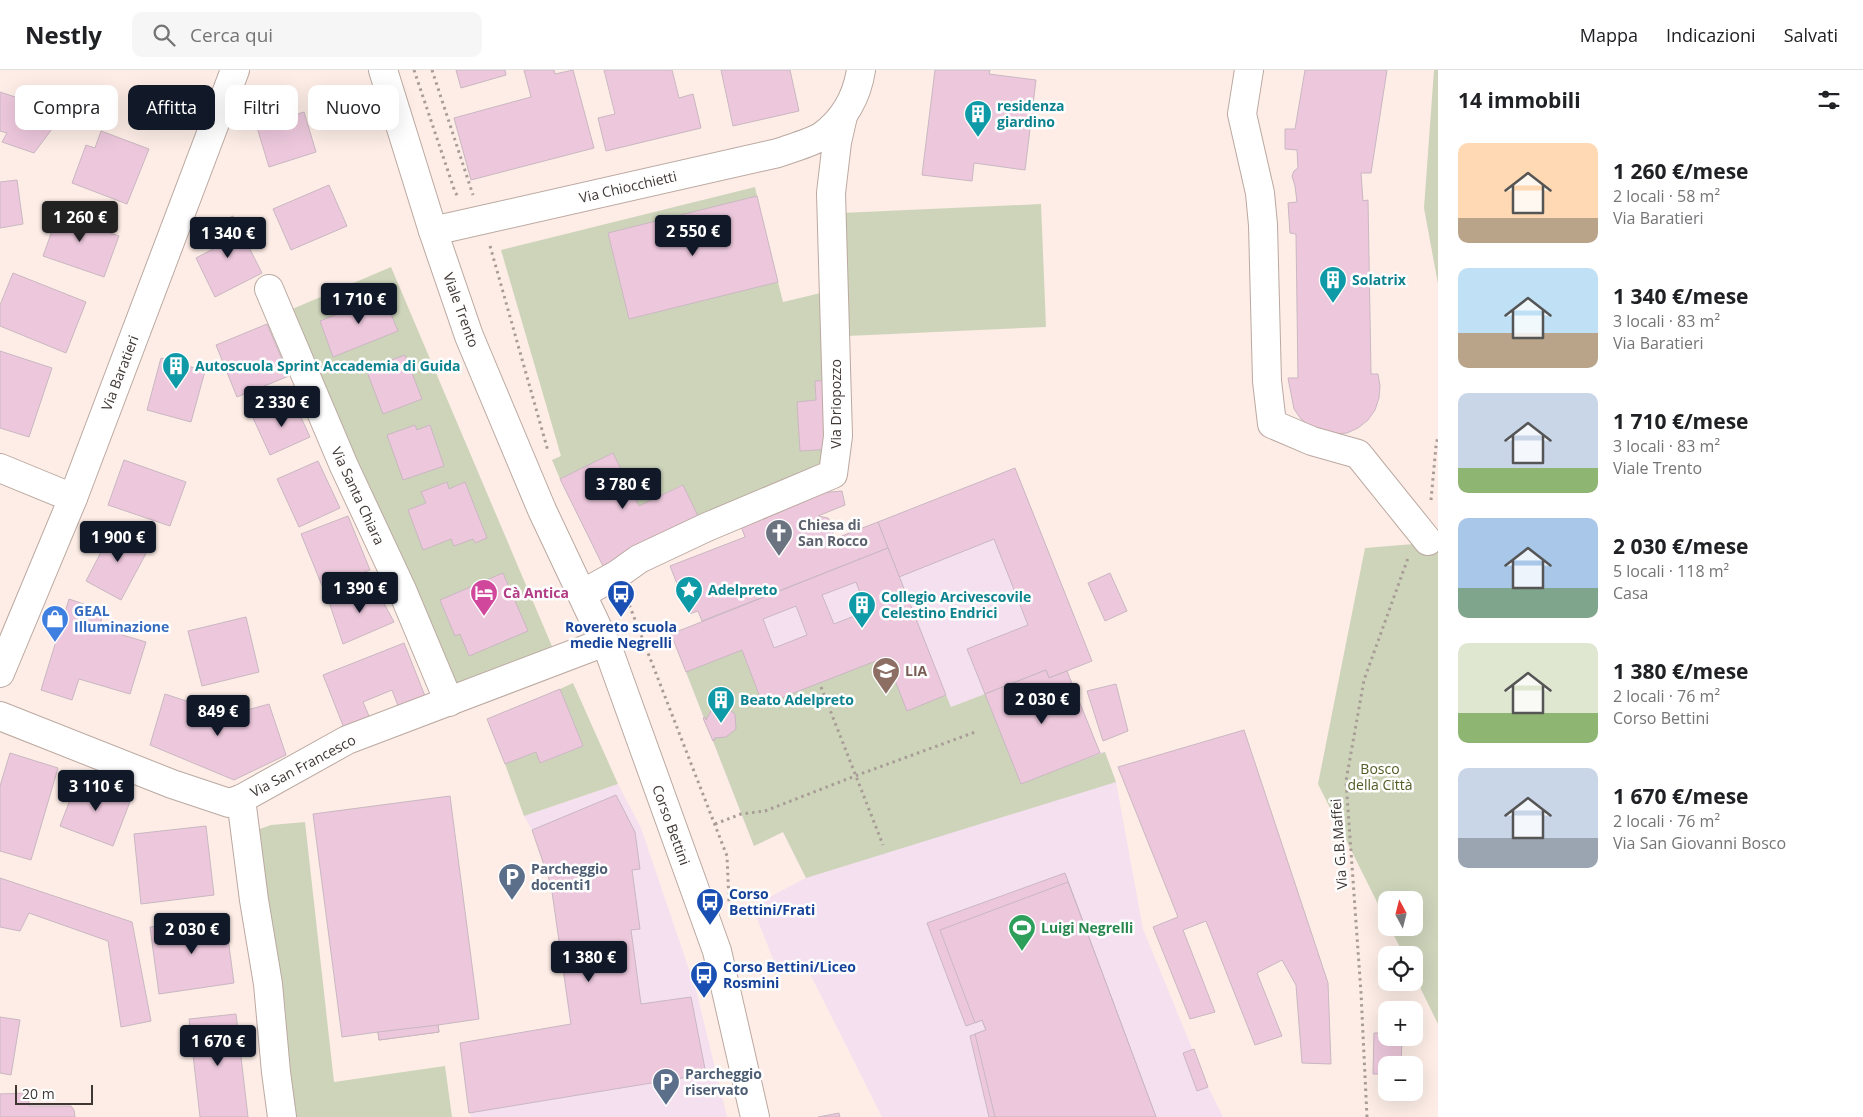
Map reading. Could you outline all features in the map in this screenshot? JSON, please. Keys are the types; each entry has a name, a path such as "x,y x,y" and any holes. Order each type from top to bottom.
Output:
{"street":[{"name":"Via Baratieri","path":"0,673 73,498 235,70"},
{"name":"Viale Trento","path":"383,70 433,231 469,336 558,544"},
{"name":"Via Driopozzo","path":"582,594 618,574 639,559 707,527 833,474 838,436 831,192 837,142 843,116 858,88 861,70"},
{"path":"1249,70 1242,114 1260,193 1263,225 1267,381 1272,424 1312,441 1358,454 1428,542"},
{"name":"Via Driopozzo","path":"821,137 843,116"},
{"name":"Via Chiocchietti","path":"433,231 778,153 821,137"},
{"name":"Via Santa Chiara","path":"269,289 344,466 402,590 449,702"},
{"path":"0,468 73,498"},
{"name":"Corso Bettini","path":"558,544 605,642 719,958 755,1117"},
{"name":"Via San Francesco","path":"0,716 172,784 229,803 242,799 347,740 605,642"},
{"path":"242,799 254,900 268,984 282,1117"}],"path":[{"path":"414,70 455,192 459,198 466,202"},
{"path":"432,70 476,202"},
{"path":"1428,542 1438,436"},
{"name":"Via G.B.Maffei","path":"1367,1117 1361,993 1346,781 1364,680 1410,553 1428,542"},
{"path":"821,687 883,845"},
{"path":"714,824 742,814 765,812 855,776 978,731"}],"shaded area":[{"path":"1015,468 1092,661 1067,671 1100,752 1105,752 1116,782 1143,929 1208,1087 1223,1117 882,1117 809,972 778,972 753,908 806,878 783,832 754,846 671,634 888,548 878,522"},
{"path":"618,784 641,828 696,990 727,1117 471,1117 460,1043 570,1024 551,885 532,830 524,816"}],"green space":[{"path":"1434,70 1438,70 1438,284 1424,208"},
{"path":"755,187 757,196 608,233 629,319 778,282 783,302 829,291 830,380 815,382 816,400 797,402 800,450 831,449 828,471 699,518 682,485 639,506 613,453 560,479 552,460 561,456 501,250"},
{"path":"1041,204 1046,327 847,336 841,213"},
{"path":"391,267 554,651 453,694 290,310"},
{"name":"Bosco della Città","path":"1438,542 1438,1024 1422,991 1423,946 1399,946 1394,936 1423,936 1423,891 1378,891 1378,904 1318,784 1365,548"},
{"path":"742,650 763,704 886,657 907,710 946,695 951,707 985,694 1021,783 1105,752 1116,782 806,878 783,832 754,846 686,672"},
{"path":"573,683 618,784 524,816 505,764 536,752 541,763 583,746 560,689"},
{"path":"305,822 334,1082 445,1066 452,1117 289,1117 254,831 271,825"}],"building":[{"path":"456,70 505,70 506,75 461,88"},
{"path":"524,70 554,70 555,74 573,70 594,148 471,180 454,118 531,97"},
{"path":"604,70 672,70 679,98 693,94 701,128 606,151 598,118 615,114"},
{"path":"721,70 790,70 799,111 733,126"},
{"name":"residenza giardino","path":"935,70 990,70 989,74 1036,80 1025,170 974,163 972,181 922,175"},
{"name":"Solatrix","path":"1305,70 1387,70 1371,173 1361,173 1363,201 1368,200 1371,374 1378,374 1379,398 1375,410 1368,420 1358,428 1347,433 1334,434 1311,427 1301,419 1294,409 1288,378 1298,378 1296,234 1290,233 1288,203 1297,202 1292,176 1298,168 1297,150 1285,149 1285,129 1295,129"},
{"path":"0,92 15,97 15,130 51,130 34,153 2,142 7,133 0,131"},
{"path":"304,112 316,152 269,167 258,130 298,130 298,114"},
{"path":"101,131 149,149 127,204 72,183 86,145 95,148"},
{"path":"17,180 23,224 0,228 0,182"},
{"path":"329,185 347,226 291,250 273,209"},
{"path":"757,196 778,282 629,319 608,233"},
{"path":"61,206 95,218 92,227 119,236 104,277 43,256"},
{"path":"233,216 262,273 215,297 196,258 217,247 208,228"},
{"path":"13,273 86,302 66,353 0,326 0,305"},
{"path":"382,292 398,331 333,357 320,321 358,306 356,302"},
{"path":"267,324 289,376 237,397 216,345"},
{"path":"0,351 52,368 29,437 0,428"},
{"path":"405,355 422,399 383,414 366,369"},
{"name":"Autoscuola Sprint Accademia di Guida","path":"161,358 205,371 191,422 147,410"},
{"path":"830,380 831,449 800,451 797,402 816,400 815,381"},
{"path":"293,400 310,437 270,455 253,418"},
{"path":"415,425 417,430 430,425 444,466 403,480 387,435"},
{"path":"613,453 639,506 683,485 699,518 603,566 560,479"},
{"path":"124,460 186,482 170,526 108,505"},
{"path":"318,461 340,508 299,527 277,479"},
{"path":"1015,468 1092,661 1049,678 1046,670 985,694 967,649 1028,625 994,539 899,577 878,522"},
{"path":"447,482 449,489 465,482 487,538 475,543 473,539 454,546 451,539 423,550 408,510 426,503 421,492"},
{"name":"Chiesa di San Rocco","path":"842,491 845,505 818,516 828,518 834,527 832,537 826,542 878,522 888,548 702,621 698,611 689,614 670,566 745,537 739,521 819,493"},
{"path":"348,516 370,570 323,588 301,534"},
{"path":"114,527 150,546 121,600 86,581"},
{"name":"Collegio Arcivescovile Celestino Endrici","path":"888,548 946,695 907,711 886,657 763,705 742,650 686,672 671,634","holes":["856,582 867,611 834,624 822,595","796,606 807,635 774,648 763,619"]},
{"name":"Cà Antica","path":"503,573 528,631 469,656 460,634 455,636 440,600"},
{"path":"1110,573 1127,611 1105,621 1088,583"},
{"path":"374,585 394,622 343,644 329,602"},
{"path":"69,599 104,611 99,628 146,642 130,694 79,679 72,700 41,690"},
{"path":"246,617 259,672 202,686 188,631"},
{"path":"404,643 427,701 400,711 392,690 363,702 372,723 346,733 323,675"},
{"path":"1046,670 1049,678 1067,671 1100,753 1021,784 985,694"},
{"path":"1116,684 1128,731 1103,741 1087,691"},
{"path":"560,689 583,746 540,763 536,752 505,764 487,719"},
{"path":"165,694 229,715 269,704 286,755 234,780 150,745"},
{"name":"Beato Adelpreto","path":"724,706 735,714 736,729 726,737 714,738 715,740 713,741 703,718 705,717 706,720 712,709"},
{"path":"1244,730 1328,983 1331,1064 1302,1063 1296,985 1282,960 1257,973 1282,1036 1255,1045 1206,921 1183,930 1215,1012 1190,1019 1153,927 1178,917 1118,767"},
{"path":"10,753 58,768 31,860 0,851 0,786"},
{"path":"78,779 131,799 113,846 60,826"},
{"path":"616,795 635,832 640,869 632,870 640,929 631,930 641,1004 691,997 706,1074 469,1113 460,1043 571,1024 551,885 532,830"},
{"path":"450,796 479,1019 438,1025 439,1032 379,1040 378,1032 342,1037 313,814"},
{"path":"206,826 214,895 141,904 134,834"},
{"name":"Luigi Negrelli","path":"1065,873 1156,1117 989,1117 970,1036 986,1030 982,1020 966,1026 927,923"},
{"path":"0,878 132,922 151,1021 121,1027 108,941 29,913 20,931 0,927"},
{"name":"Luigi Negrelli","path":"1068,882 1156,1117 995,1117 975,1034 986,1030 982,1020 975,1023 940,930"},
{"path":"225,916 234,983 159,994 150,927"},
{"path":"236,1014 248,1117 200,1117 189,1019"},
{"path":"0,1017 20,1020 11,1075 0,1073"},
{"path":"438,1025 439,1032 379,1040 378,1032"},
{"path":"1374,1033 1378,1033 1378,1046 1402,1046 1401,1056 1378,1056 1378,1074 1373,1074"},
{"path":"1194,1049 1208,1087 1197,1091 1183,1053"},
{"path":"29,1093 29,1106 71,1106 75,1117 0,1117 0,1094"},
{"path":"839,1113 840,1117 818,1117"}],"place":[{"name":"residenza giardino","path":"978,138"},
{"name":"Solatrix","path":"1333,304"},
{"name":"Autoscuola Sprint Accademia di Guida","path":"176,390"},
{"name":"Chiesa di San Rocco","path":"779,557"},
{"name":"Adelpreto","path":"689,614"},
{"name":"Cà Antica","path":"484,617"},
{"name":"Rovereto scuola medie Negrelli","path":"621,618"},
{"name":"Collegio Arcivescovile Celestino Endrici","path":"862,629"},
{"name":"GEAL Illuminazione","path":"55,643"},
{"name":"LIA","path":"886,695"},
{"name":"Beato Adelpreto","path":"721,724"},
{"name":"Parcheggio docenti1","path":"512,901"},
{"name":"Corso Bettini/Frati","path":"710,926"},
{"name":"Luigi Negrelli","path":"1022,952"},
{"name":"Corso Bettini/Liceo Rosmini","path":"704,999"},
{"name":"Parcheggio riservato","path":"666,1106"}]}
